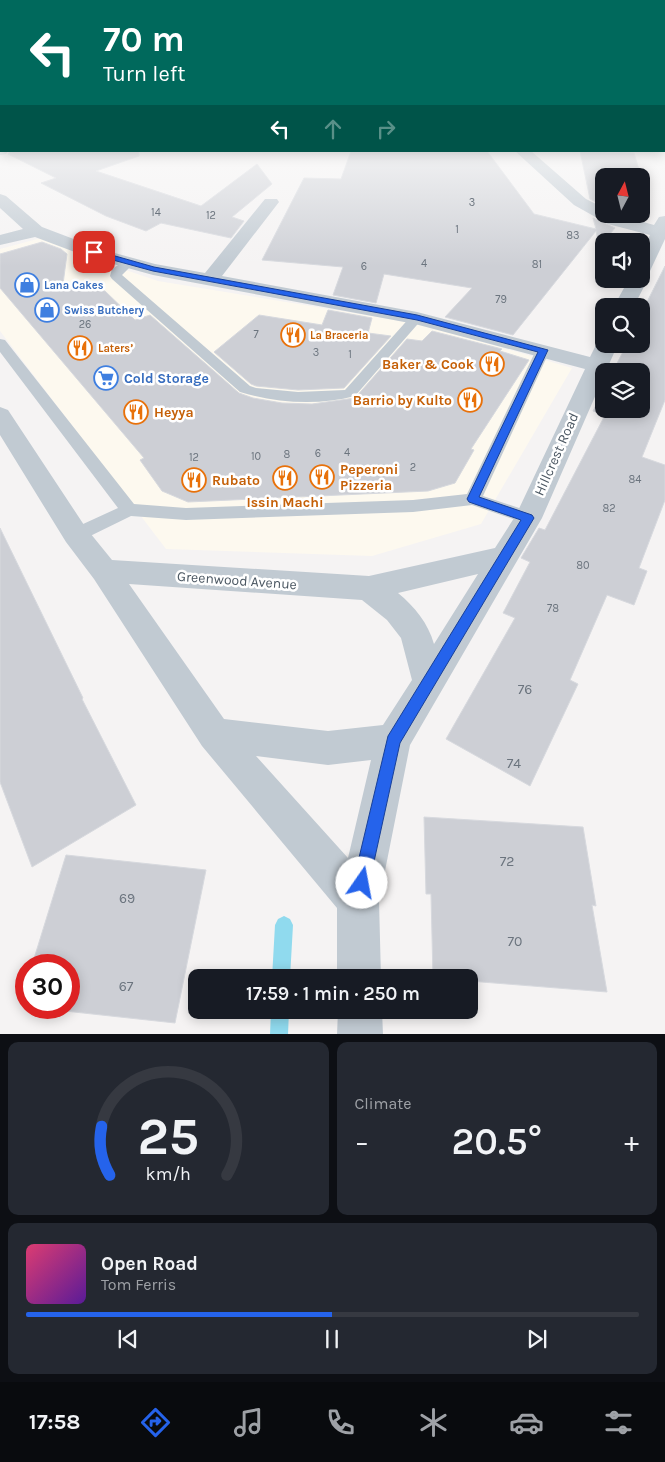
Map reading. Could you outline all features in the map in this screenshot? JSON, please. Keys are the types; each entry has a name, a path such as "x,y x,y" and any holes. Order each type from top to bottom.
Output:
{"street":[{"path":"544,170 580,202 614,220 662,226 658,254"},
{"path":"0,199 36,231 94,252 129,262 209,280 417,318 543,350 602,354"},
{"path":"209,280 271,202"},
{"path":"0,240 36,231"},
{"name":"Hillcrest Road","path":"359,969 358,901 393,741 528,518 602,354"},
{"path":"0,415 76,535 104,571 214,734 358,901"},
{"name":"Greenwood Avenue","path":"104,571 369,588 505,557"},
{"path":"369,588 398,611 415,633 428,682"},
{"path":"214,734 328,748 393,741"},
{"path":"360,1019 360,1034"}],"lane":[{"path":"129,262 116,272 116,276 244,389 259,394 334,396 350,393 417,318"},
{"path":"0,343 129,510"},
{"path":"473,499 543,350"},
{"path":"76,535 129,510 186,514 413,506 473,499 528,518"}],"shaded area":[{"path":"41,238 99,261 158,281 421,324 572,368 481,524 372,556 166,549 0,331 0,249"}],"building":[{"path":"41,170 98,170 96,171 201,206 249,170 262,170 272,184 232,217 244,221 231,238 161,223 146,231 106,216 41,183 56,178"},
{"path":"344,170 501,170 534,214 596,229 593,218 595,219 595,223 604,223 615,228 611,233 596,233 596,231 513,335 445,317 472,288 384,274 376,303 333,295 343,267 262,260 304,178 341,179"},
{"path":"584,170 595,170 595,202 590,199"},
{"path":"42,242 61,249 67,254 63,284 105,291 135,320 150,315 239,393 253,398 282,403 312,404 355,398 407,339 422,341 432,331 502,349 500,351 529,360 471,449 474,450 455,483 428,491 188,502 162,491 140,460 144,458 0,288 0,254"},
{"path":"665,266 665,400 642,457 665,465 665,500 639,568 647,571 634,605 607,595 570,680 578,684 530,786 446,739 515,618 503,613 530,562 521,558 539,528 545,530 603,418 650,418 650,363 617,363 622,353 650,353 649,298"},
{"path":"328,310 372,318 368,333 391,336 344,388 298,390 256,386 251,384 214,352 259,315 322,325"},
{"path":"0,528 82,699 136,805 32,867 0,782"},
{"path":"424,817 583,827 596,906 592,905 607,992 478,982 478,969 433,969 431,894 426,894"},
{"path":"66,855 206,870 175,1023 80,1013 80,954 35,954"}],"waterway":[{"path":"282,969 284,925"},
{"path":"279,1034 280,1019"}],"place":[{"name":"Lana Cakes","path":"27,285"},
{"name":"Swiss Butchery","path":"47,310"},
{"name":"La Braceria","path":"293,335"},
{"name":"Laters’","path":"80,348"},
{"name":"Baker & Cook","path":"492,364"},
{"name":"Cold Storage","path":"106,378"},
{"name":"Barrio by Kulto","path":"470,400"},
{"name":"Heyya","path":"136,412"},
{"name":"Peperoni Pizzeria","path":"322,477"},
{"name":"Issin Machi","path":"285,478"},
{"name":"Rubato","path":"194,480"}],"route":[{"path":"94,252 153,269 417,318 543,350 473,499 528,518 393,741 362,883"}]}
